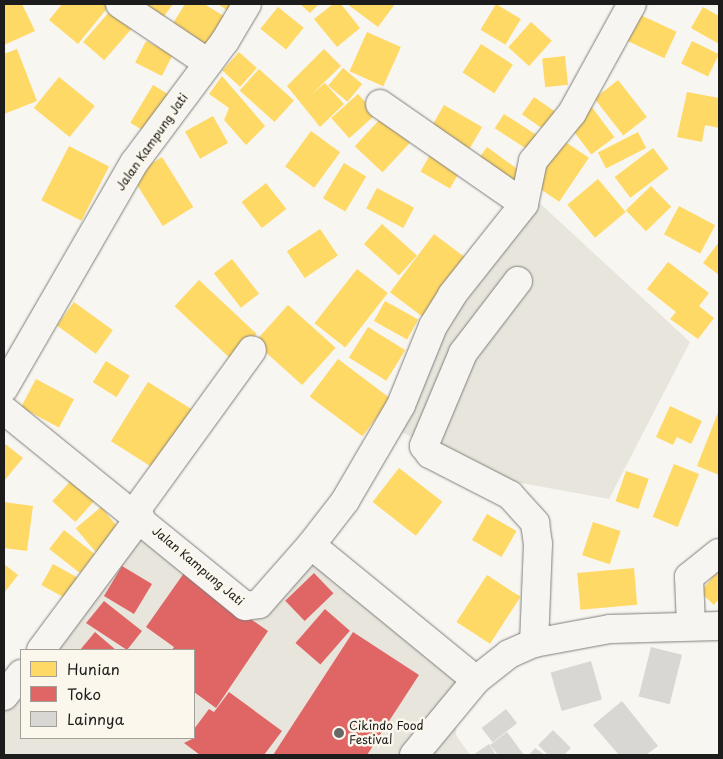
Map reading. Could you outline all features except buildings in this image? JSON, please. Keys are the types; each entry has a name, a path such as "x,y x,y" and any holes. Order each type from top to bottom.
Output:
{"street":[{"path":"120,4 208,63"},
{"name":"Jalan Kampung Jati","path":"4,387 134,163 208,63 247,4"},
{"path":"476,680 311,545 345,501 401,405 433,326 452,295 524,204 533,161 572,113 632,4"},
{"path":"380,104 524,204"},
{"path":"518,282 464,353 424,446 430,454 510,495 535,523 538,544 534,643"},
{"path":"42,649 252,350"},
{"name":"Jalan Kampung Jati","path":"4,410 252,608 311,545"},
{"path":"691,625 689,577 719,553"},
{"path":"414,755 476,680 509,654 534,643 610,628 691,625 719,626"},
{"path":"4,696 20,675"}],"shaded area":[{"path":"533,197 690,342 609,499 510,481 394,429 443,322"},
{"path":"140,525 245,613 313,555 470,667 401,755 4,755 4,699 20,680 20,739 195,739 195,649 47,649"},
{"path":"457,715 456,735 470,755 429,755"}],"place":[{"name":"Cikindo Food Festival","path":"339,733"}]}
